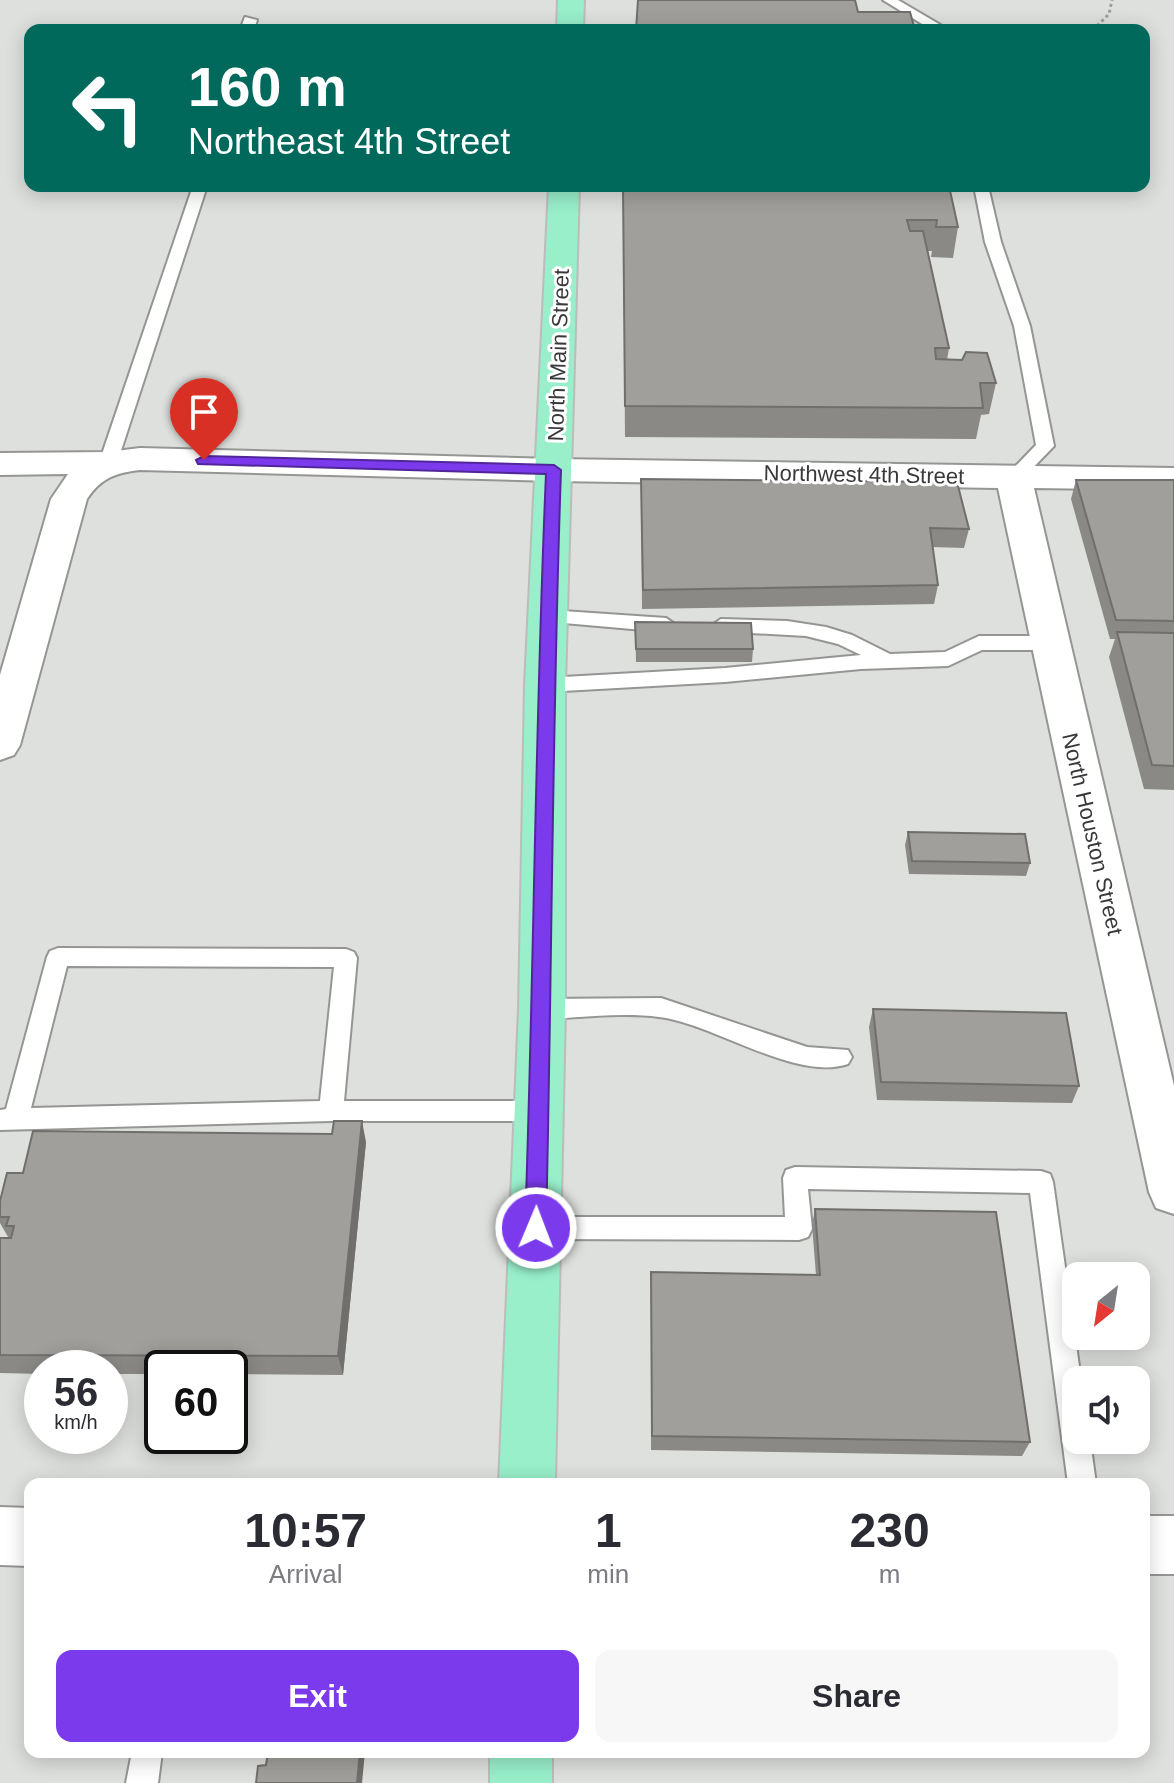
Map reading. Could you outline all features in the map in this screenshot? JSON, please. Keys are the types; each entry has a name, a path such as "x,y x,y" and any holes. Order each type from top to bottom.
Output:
{"main road":[{"path":"570,24 571,0"},
{"name":"North Main Street","path":"527,1478 542,1009 545,685 564,192"},
{"path":"521,1758 521,1783"}],"street":[{"name":"Northwest 4th Street","path":"0,464 108,463 140,459 554,470 1174,479"},
{"path":"0,745 69,499 85,475 108,463"},
{"name":"North Houston Street","path":"1014,477 1048,643 1174,1192"},
{"path":"0,1536 24,1537"},
{"path":"1150,1545 1174,1545"}],"lane":[{"path":"889,0 931,24"},
{"path":"108,463 198,192"},
{"path":"982,192 993,242 1022,326 1045,446 1014,477"},
{"path":"548,616 632,625 803,627 846,638 886,661"},
{"path":"545,685 948,659 979,643 1048,643"},
{"path":"331,1111 346,958 58,957 8,1120 331,1111 537,1111"},
{"path":"542,1009 661,1007 807,1057 840,1057"},
{"path":"536,1228 799,1229 795,1178 1041,1182 1081,1478"},
{"path":"142,1783 146,1758"}],"path":[{"path":"1099,24 1109,14 1112,0"}],"building":[{"path":"638,0 855,0 858,12 910,12 913,24 636,24"},
{"path":"623,192 950,192 958,227 936,227 937,220 907,220 910,231 923,231 949,348 935,348 936,359 962,360 966,352 987,353 996,383 980,383 983,408 625,406"},
{"path":"641,479 957,482 969,529 930,528 938,585 643,590"},
{"path":"1076,480 1174,480 1174,621 1116,620"},
{"path":"635,622 751,623 753,649 636,649"},
{"path":"1117,632 1174,633 1174,766 1152,765"},
{"path":"908,832 1025,834 1030,863 912,861"},
{"path":"873,1009 1066,1013 1079,1086 881,1082"},
{"path":"334,1121 362,1121 338,1356 248,1356 248,1350 144,1350 144,1355 128,1355 128,1350 24,1350 24,1355 0,1355 0,1238 11,1238 14,1226 6,1226 9,1217 0,1217 0,1201 7,1173 23,1173 33,1131 332,1134"},
{"path":"815,1209 996,1212 1030,1442 652,1436 651,1272 820,1275"},
{"path":"267,1758 359,1758 357,1783 256,1783 258,1766 266,1765"}],"route":[{"path":"204,460 554,470 545,685 536,1228"}]}
